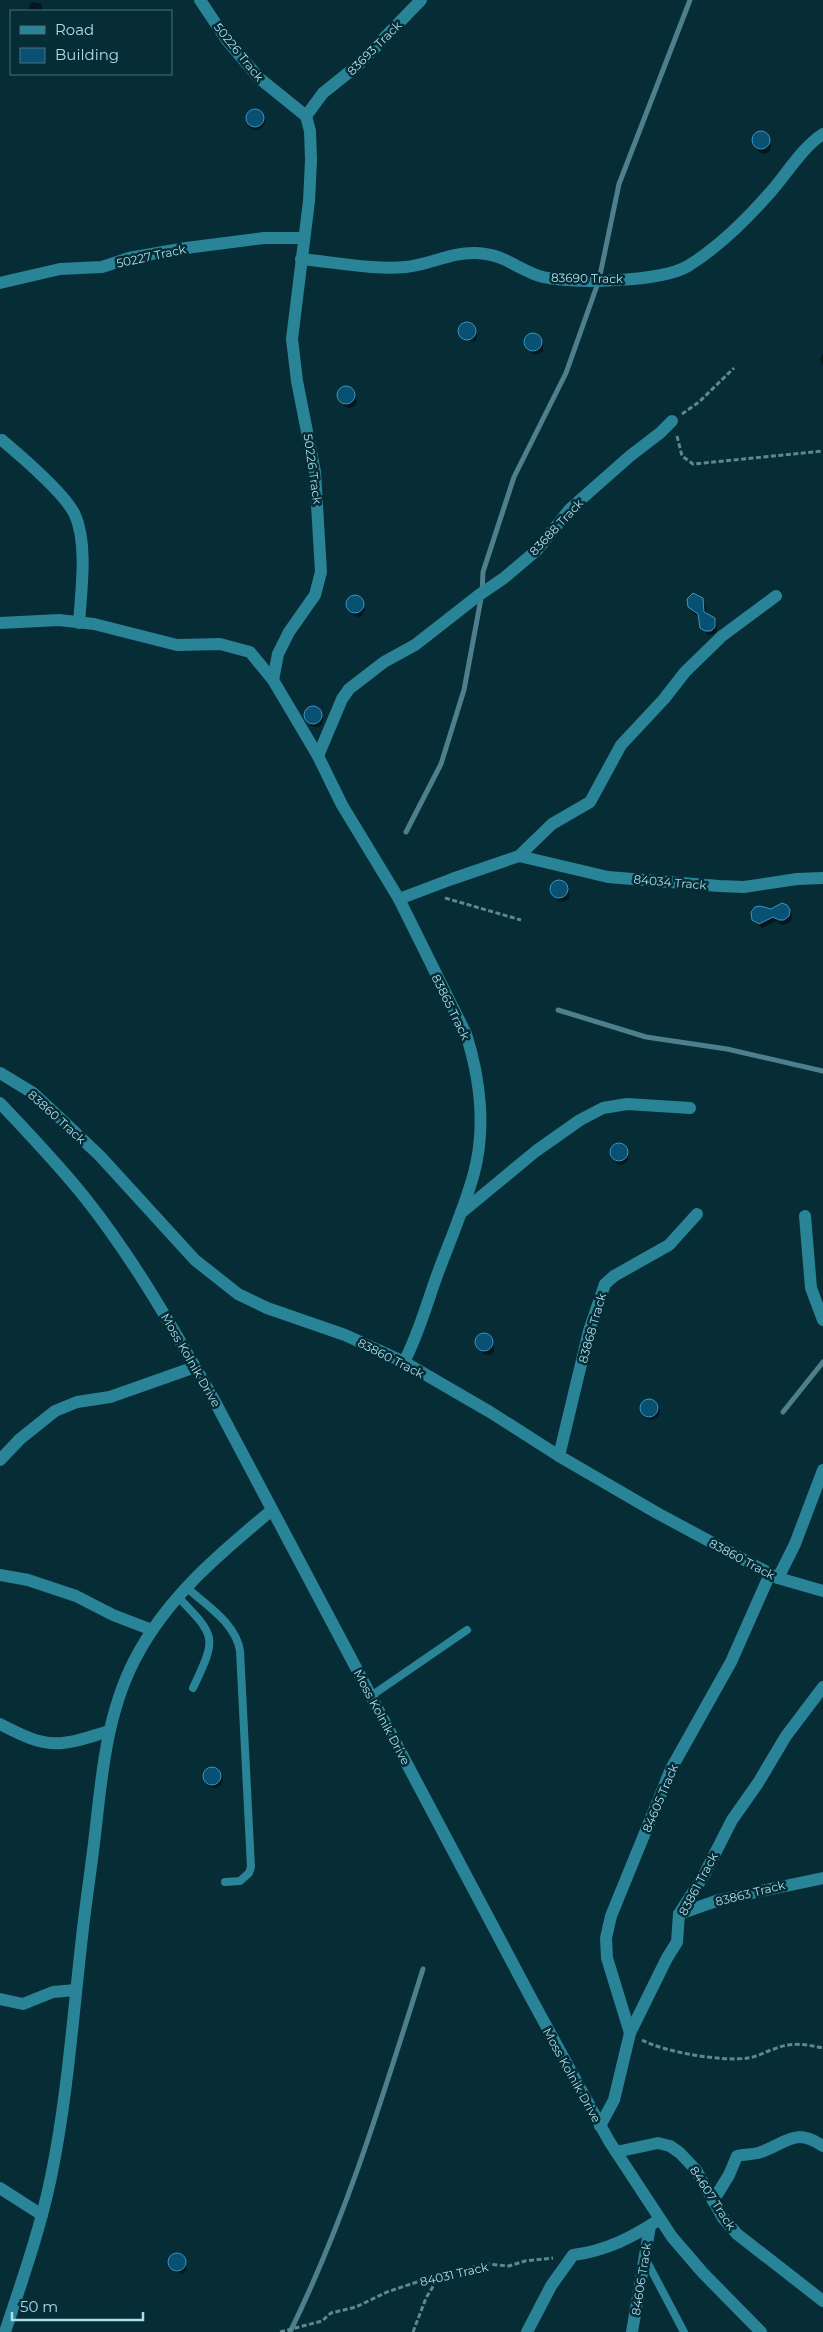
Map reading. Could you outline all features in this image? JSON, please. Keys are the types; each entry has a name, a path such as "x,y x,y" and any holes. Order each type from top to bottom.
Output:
{"street":[{"name":"50226 Track","path":"200,0 226,39 259,78 306,116 311,160 292,339 297,381 315,472 321,572 315,595 289,632 278,654 273,680"},
{"name":"83693 Track","path":"306,116 323,93 358,65 421,0"},
{"name":"83690 Track","path":"301,259 407,267 459,254 472,253 500,257 550,278 606,281 670,274 686,268 710,250 767,196 823,134"},
{"name":"50227 Track","path":"0,283 60,270 102,267 129,258 186,248 264,238 304,238"},
{"name":"83688 Track","path":"318,756 342,699 349,689 384,662 415,645 478,595 504,578 537,550 570,509 630,456 660,433 672,420"},
{"path":"2,440 68,503 75,514 81,547 82,577 79,623"},
{"path":"399,899 452,878 519,856 552,824 590,802 621,744 664,699 685,672 722,636 776,596"},
{"path":"0,623 59,620 94,624 176,645 220,644 238,647 250,652 273,680"},
{"name":"83865 Track","path":"273,680 318,756 342,805 399,899 466,1034 472,1056 479,1099 480,1139 474,1172 423,1320 404,1362"},
{"name":"84034 Track","path":"519,856 608,877 718,886 744,887 797,878 823,878"},
{"name":"83860 Track","path":"0,1073 33,1093 106,1162 195,1260 238,1294 267,1308 345,1335 404,1362 657,1513 774,1576 823,1592"},
{"name":"Moss Kolnik Drive","path":"0,1103 54,1160 88,1201 158,1303 195,1367 272,1510 600,2126 655,2222 761,2332"},
{"path":"460,1214 536,1151 580,1120 603,1108 627,1104 690,1108"},
{"name":"83868 Track","path":"559,1456 589,1331 605,1284 614,1276 669,1245 697,1214"},
{"path":"805,1216 811,1288 823,1320"},
{"path":"0,1460 20,1439 56,1410 77,1402 110,1397 195,1367"},
{"name":"84605 Track","path":"630,2033 609,1969 606,1947 608,1928 671,1770 731,1662 774,1576 795,1544 823,1470"},
{"path":"5,2332 42,2216 58,2132 109,1731 133,1662 152,1630 182,1592 223,1550 272,1510"},
{"path":"0,1575 28,1580 76,1596 112,1615 152,1630"},
{"name":"83861 Track","path":"600,2126 614,2100 630,2033 667,1958 677,1942 679,1914 704,1875 732,1820 758,1783 786,1736 823,1687"},
{"path":"0,1724 36,1740 58,1744 72,1743 109,1731"},
{"name":"83863 Track","path":"679,1914 719,1900 823,1878"},
{"path":"0,1999 23,2004 47,1994 76,1990"},
{"path":"713,2201 729,2175 737,2156 759,2153 791,2137 808,2139 823,2146"},
{"name":"84607 Track","path":"616,2152 658,2143 670,2146 680,2153 696,2170 723,2218 742,2239 823,2302"},
{"path":"0,2188 42,2216"},
{"path":"527,2332 551,2286 573,2255 591,2253 618,2244 655,2222"},
{"name":"84606 Track","path":"632,2332 644,2256 655,2222"}],"lane":[{"path":"182,1592 204,1623 209,1637 210,1647 193,1688"},
{"path":"182,1592 227,1623 238,1640 240,1651 251,1867 249,1873 240,1881 225,1882"},
{"path":"371,1696 467,1630"},
{"path":"644,2256 684,2332"}],"path":[{"path":"734,368 699,402 672,420 682,456 694,464 823,451"},
{"path":"440,897 521,920"},
{"path":"630,2033 657,2046 713,2058 748,2058 790,2044 823,2048"},
{"name":"84031 Track","path":"280,2332 322,2321 331,2313 356,2307 387,2292 440,2275 487,2264 509,2266 525,2260 573,2255"},
{"path":"413,2332 426,2298 440,2275"}],"building":[{"path":"255,109 261,112 264,118 261,124 255,127 249,124 246,118 249,112"},
{"path":"761,131 767,134 770,140 767,146 761,149 755,146 752,140 755,134"},
{"path":"467,322 473,325 476,331 473,337 467,340 461,337 458,331 461,325"},
{"path":"533,333 539,336 542,342 539,348 533,351 527,348 524,342 527,336"},
{"path":"346,386 352,389 355,395 352,401 346,404 340,401 337,395 340,389"},
{"path":"693,593 703,598 704,612 715,618 715,627 711,631 705,631 700,628 698,614 688,607 687,599"},
{"path":"355,595 361,598 364,604 361,610 355,613 349,610 346,604 349,598"},
{"path":"313,706 319,709 322,715 319,721 313,724 307,721 304,715 307,709"},
{"path":"559,880 565,883 568,889 565,895 559,898 553,895 550,889 553,883"},
{"path":"782,903 787,905 790,910 789,916 784,920 773,917 759,924 752,920 751,912 755,907 760,906 771,909"},
{"path":"619,1143 625,1146 628,1152 625,1158 619,1161 613,1158 610,1152 613,1146"},
{"path":"484,1333 490,1336 493,1342 490,1348 484,1351 478,1348 475,1342 478,1336"},
{"path":"649,1399 655,1402 658,1408 655,1414 649,1417 643,1414 640,1408 643,1402"},
{"path":"212,1767 218,1770 221,1776 218,1782 212,1785 206,1782 203,1776 206,1770"},
{"path":"177,2253 183,2256 186,2262 183,2268 177,2271 171,2268 168,2262 171,2256"}],"waterway":[{"path":"406,832 441,764 464,690 482,593 483,572 514,477 566,373 599,280 619,184 690,0"},
{"path":"558,1010 646,1037 727,1049 823,1071"},
{"path":"783,1412 823,1362"},
{"path":"290,2332 347,2199 379,2107 423,1969"}]}
